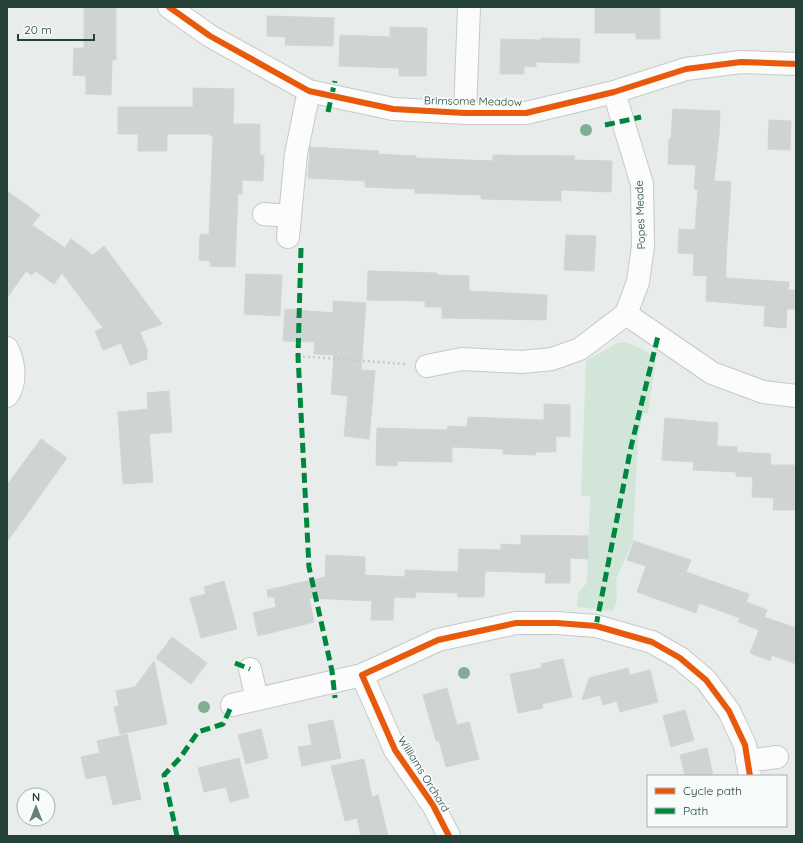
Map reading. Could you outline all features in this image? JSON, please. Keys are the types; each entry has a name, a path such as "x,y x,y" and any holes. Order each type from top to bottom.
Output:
{"street":[{"name":"Brimsome Meadow","path":"169,7 210,36 309,91 393,109 465,113 526,113 614,92 686,69 741,62 796,64"},
{"path":"465,113 469,7"},
{"path":"264,214 289,226 296,154 309,91"},
{"name":"Popes Meade","path":"614,92 642,184 643,246 638,282 626,314"},
{"path":"427,366 462,359 522,362 552,359 580,349 626,314 712,373 763,392 796,396"},
{"path":"7,348 11,355 13,369 13,380 10,392 7,396"},
{"path":"232,706 362,675 438,640 516,623 557,623 596,626 652,642 680,658 706,680 729,711 745,744 749,769 777,757"},
{"path":"250,669 257,699"},
{"name":"Williams Orchard","path":"362,675 395,750 433,805 449,836"}],"path":[{"path":"298,356 427,366"}],"green space":[{"path":"626,342 642,349 656,358 648,413 643,414 638,436 633,541 616,579 617,601 613,611 577,607 578,593 587,583 590,496 581,496 586,361 617,343"}],"building":[{"path":"84,7 116,7 116,60 112,60 111,95 86,94 86,76 73,75 74,48 84,48"},
{"path":"595,8 660,8 660,39 636,39 636,33 595,33"},
{"path":"267,16 334,18 333,46 285,45 286,37 267,36"},
{"path":"390,27 427,28 426,76 399,76 399,68 339,66 340,35 390,37"},
{"path":"541,38 580,39 579,63 536,62 536,67 524,66 524,74 500,74 501,39 541,40"},
{"path":"193,88 234,89 233,124 260,124 260,155 264,155 263,181 242,180 242,194 238,194 235,267 210,266 210,261 199,260 200,234 209,235 213,136 210,136 210,134 167,134 167,151 138,151 138,134 118,134 118,107 193,107"},
{"path":"673,109 720,111 714,181 731,182 726,278 789,282 788,290 796,290 796,309 787,309 786,328 764,326 765,306 706,301 707,276 693,275 694,254 678,253 679,229 695,230 698,190 694,189 696,165 668,164 669,139 671,139"},
{"path":"769,120 791,121 790,150 768,149"},
{"path":"310,147 379,151 378,154 416,156 416,158 493,161 493,155 575,156 574,160 612,161 611,192 561,190 561,201 481,199 481,195 415,193 415,189 365,187 365,181 308,178"},
{"path":"7,191 40,215 32,225 65,248 71,239 93,255 104,246 162,324 140,332 147,350 147,359 130,365 121,343 103,350 95,331 103,328 62,273 54,284 35,271 32,275 26,271 7,298"},
{"path":"566,235 596,236 594,271 564,270"},
{"path":"368,271 437,273 437,275 469,276 469,291 547,295 546,320 442,318 442,307 425,307 425,301 367,300"},
{"path":"246,274 282,275 280,316 244,314"},
{"path":"333,301 366,303 361,370 375,371 369,439 344,436 348,396 331,394 334,355 314,354 315,342 283,341 285,309 333,313"},
{"path":"169,391 172,432 149,434 153,482 123,484 118,412 148,409 147,393"},
{"path":"544,404 570,405 570,437 556,436 556,452 536,452 535,455 503,454 503,449 452,447 452,462 398,461 397,466 376,465 377,428 447,430 448,426 467,427 468,417 544,420"},
{"path":"665,418 718,423 717,446 737,447 737,452 771,454 770,465 796,465 796,510 773,510 774,498 752,497 753,477 736,476 736,472 693,470 694,462 662,460"},
{"path":"41,439 67,458 7,542 7,485"},
{"path":"521,535 588,536 588,559 570,558 570,583 545,583 546,573 485,571 484,597 457,597 458,593 416,592 415,598 394,597 393,620 371,620 372,601 309,598 314,622 258,636 253,613 276,607 274,597 268,597 267,590 325,577 326,555 365,557 365,575 405,577 405,570 458,572 459,549 501,550 501,544 521,545"},
{"path":"634,541 691,560 686,572 749,594 746,602 767,610 764,617 796,628 796,664 772,655 770,661 750,653 759,630 738,622 740,618 699,603 696,613 637,592 646,566 627,560"},
{"path":"224,581 237,629 201,638 190,598 206,594 204,587"},
{"path":"172,637 207,663 191,684 156,658"},
{"path":"563,659 572,697 542,704 543,708 518,713 510,674 542,668 541,664"},
{"path":"154,661 167,724 120,734 114,707 119,706 116,691 135,687"},
{"path":"628,668 630,675 650,670 658,702 620,712 617,701 603,705 600,695 582,700 589,678"},
{"path":"447,688 457,725 469,722 479,759 446,767 439,741 436,741 423,695"},
{"path":"685,710 694,740 671,747 663,716"},
{"path":"333,720 341,758 302,766 298,747 312,745 308,725"},
{"path":"261,729 268,758 246,764 238,735"},
{"path":"127,734 141,799 113,805 106,775 86,779 81,757 100,753 97,741"},
{"path":"707,748 713,775 685,775 680,755"},
{"path":"239,758 249,797 230,802 226,787 204,792 198,768"},
{"path":"364,759 372,797 378,795 388,836 361,836 357,818 345,821 331,766"}],"marked path":[{"path":"328,112 335,81"},
{"path":"605,125 641,117"},
{"path":"301,248 298,356 309,567 332,671 335,698"},
{"path":"596,626 631,447 658,336"},
{"path":"235,663 250,669"},
{"path":"177,836 164,775 180,758 198,732 223,724 232,705"}],"cycle path":[{"path":"169,7 210,36 309,91 393,109 465,113 526,113 614,92 686,69 741,62 796,64"},
{"path":"449,836 433,805 395,750 362,675 438,640 516,623 557,623 596,626 652,642 680,658 706,680 729,711 745,745 750,775"}]}
